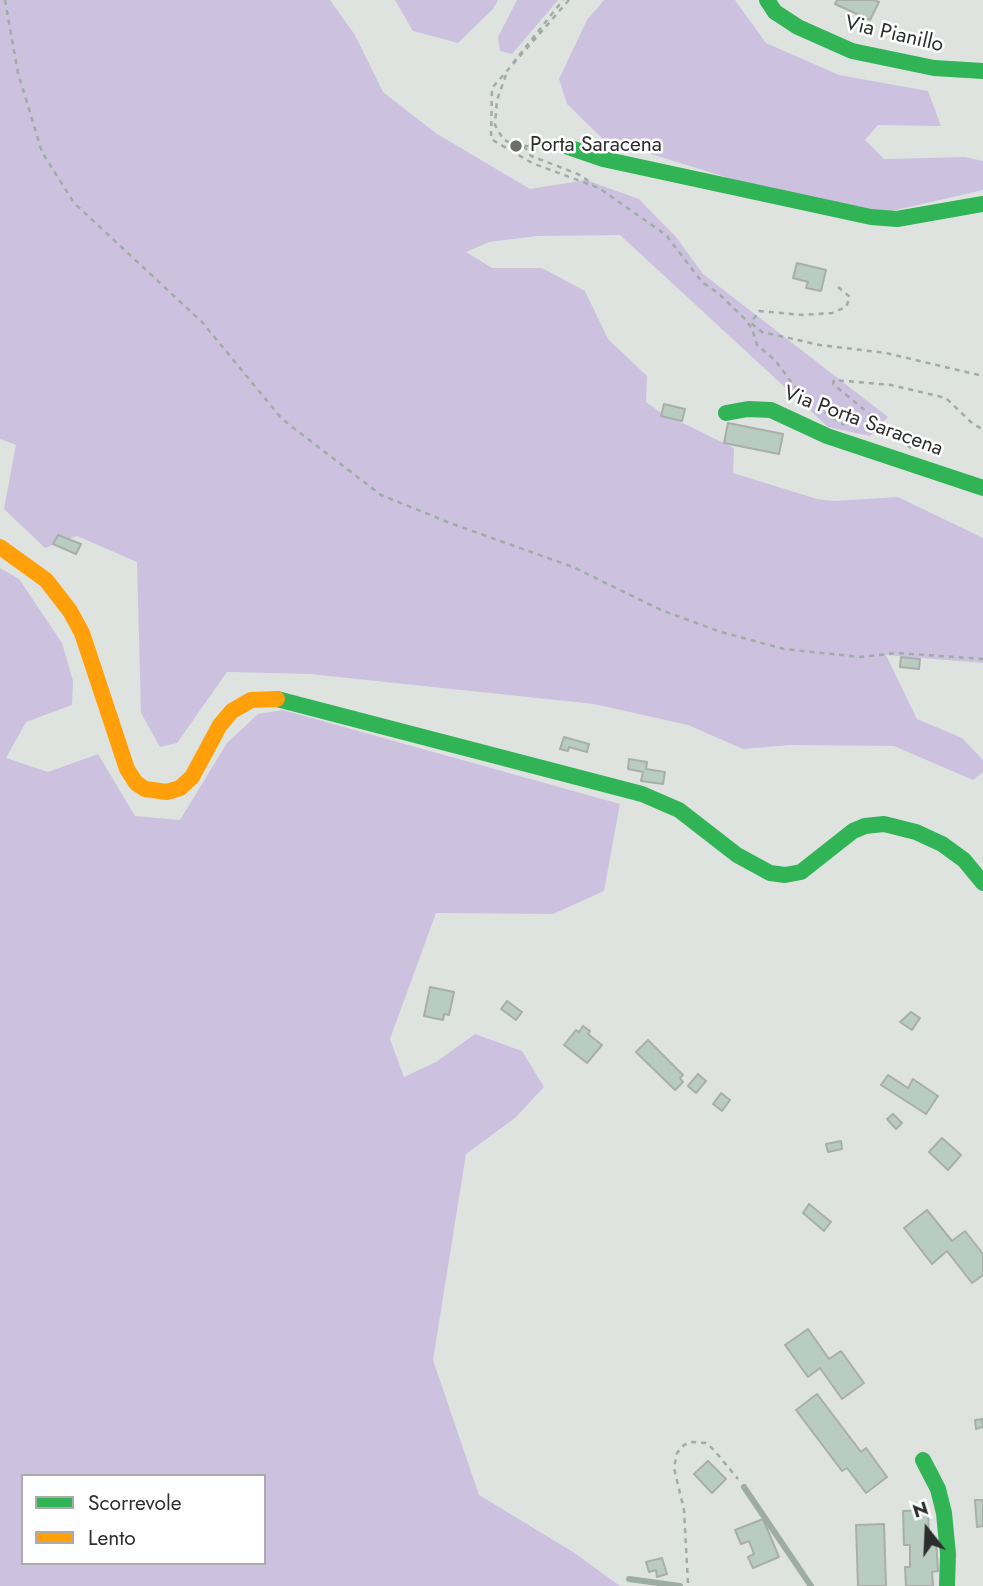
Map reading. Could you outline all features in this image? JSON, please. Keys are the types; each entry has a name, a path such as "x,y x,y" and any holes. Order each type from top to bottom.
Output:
{"street":[{"name":"Via Pianillo","path":"767,0 775,12 798,27 852,51 934,68 983,71"},
{"path":"568,148 603,159 871,217 897,219 983,204"},
{"name":"Via Porta Saracena","path":"726,413 754,408 771,410 827,436 983,488"},
{"path":"0,547 46,580 76,621 87,646 127,769 136,783 145,789 167,792 180,788 192,777 216,732 232,711 251,700 278,698 642,794 679,810 737,855 770,873 785,875 801,872 853,831 869,825 884,824 916,832 942,844 964,860 983,883"},
{"path":"923,1460 938,1489 944,1513 948,1554 947,1586"}],"lane":[{"path":"744,1486 811,1586"},
{"path":"629,1579 681,1586"}],"path":[{"path":"5,0 18,73 42,152 74,204 202,322 282,419 381,495 573,567 661,610 721,632 784,649 860,657 897,653 983,659"},
{"path":"563,0 517,54 503,80 495,125 503,139 516,145 568,148"},
{"path":"569,0 492,88 491,139 532,163 599,188"},
{"path":"524,146 531,156 578,174 666,235 702,282 746,320 757,345 775,360 794,386 818,408 847,426"},
{"path":"838,288 850,297 846,307 832,313 803,315 759,311 751,323 762,332 820,345 886,353 983,376"},
{"path":"919,455 833,384 834,380 891,384 946,398 974,425 983,429"},
{"path":"689,1586 684,1510 674,1468 677,1453 691,1442 705,1443 744,1486"}],"shaded area":[{"path":"0,0 330,0 355,35 383,92 437,134 530,189 586,180 639,199 676,237 703,274 888,417 870,436 828,427 620,235 537,236 489,242 466,252 492,268 542,268 585,291 608,339 647,376 646,402 660,412 734,448 733,473 817,499 834,501 898,497 983,538 983,663 886,655 917,719 962,738 983,760 983,772 973,780 894,746 790,745 743,749 688,725 594,704 310,674 227,672 177,743 160,747 141,713 137,562 77,536 45,548 4,509 16,445 0,439"},
{"path":"395,0 498,0 493,9 458,43 413,31"},
{"path":"517,0 558,0 512,54 500,51 498,37"},
{"path":"604,0 735,0 766,43 839,75 928,91 941,126 878,125 865,140 884,159 965,157 983,161 983,190 887,212 754,186 603,139 567,104 559,79 587,20"},
{"path":"0,568 19,579 62,643 73,681 72,705 26,722 6,758 48,772 98,754 135,816 180,820 227,743 258,714 283,710 620,804 604,891 553,914 436,913 390,1039 404,1077 436,1062 475,1034 522,1051 544,1087 515,1118 466,1154 433,1360 479,1495 573,1552 620,1586 0,1586"}],"building":[{"path":"837,0 879,2 870,20 835,4"},
{"path":"797,263 826,270 821,291 806,288 808,282 793,278"},
{"path":"664,404 685,409 682,421 661,416"},
{"path":"728,423 783,434 779,454 724,443"},
{"path":"58,535 81,544 76,554 53,544"},
{"path":"901,657 920,659 919,669 900,667"},
{"path":"564,737 589,744 587,752 569,747 568,751 560,749"},
{"path":"629,759 647,762 646,769 665,772 663,784 641,781 643,772 628,769"},
{"path":"430,987 454,992 449,1015 444,1014 443,1020 424,1016"},
{"path":"507,1001 522,1012 516,1020 501,1009"},
{"path":"911,1012 920,1018 912,1030 900,1022"},
{"path":"583,1026 590,1031 588,1034 602,1045 587,1063 564,1045 576,1030 579,1032"},
{"path":"648,1040 683,1075 680,1078 683,1082 675,1090 636,1052"},
{"path":"698,1074 706,1081 696,1093 688,1086"},
{"path":"888,1075 908,1088 913,1079 938,1096 926,1114 881,1085"},
{"path":"721,1093 730,1100 722,1111 713,1104"},
{"path":"893,1114 902,1123 896,1129 887,1119"},
{"path":"942,1138 961,1155 948,1170 929,1152"},
{"path":"841,1141 842,1149 828,1152 826,1144"},
{"path":"809,1204 831,1222 824,1231 803,1213"},
{"path":"927,1210 952,1241 965,1231 983,1254 983,1275 972,1283 947,1251 932,1264 904,1228"},
{"path":"808,1329 829,1359 841,1351 864,1383 842,1399 820,1368 808,1377 785,1345"},
{"path":"817,1394 861,1452 866,1448 887,1477 866,1493 847,1468 842,1471 796,1410"},
{"path":"982,1419 983,1427 976,1429 975,1420"},
{"path":"708,1461 726,1479 712,1493 694,1474"},
{"path":"975,1500 983,1500 983,1526 977,1527"},
{"path":"928,1510 929,1539 936,1539 938,1571 932,1572 933,1586 906,1586 905,1567 910,1567 910,1545 904,1545 903,1511"},
{"path":"763,1519 779,1557 753,1568 748,1557 754,1554 749,1541 741,1544 735,1530"},
{"path":"884,1524 886,1586 858,1586 856,1525"},
{"path":"662,1558 667,1574 657,1577 656,1570 649,1572 646,1562"}],"traffic: fast":[{"path":"767,0 775,12 798,27 852,51 934,68 983,71"},
{"path":"568,147 603,159 871,217 897,219 983,204"},
{"path":"726,413 748,409 771,410 827,436 983,488"},
{"path":"277,699 642,794 679,810 737,855 770,873 785,875 801,872 853,831 865,826 884,824 916,832 942,844 964,860 983,883"},
{"path":"923,1460 938,1489 944,1513 948,1554 947,1586"}],"traffic: slow":[{"path":"0,547 46,580 70,611 82,633 127,769 136,783 145,789 167,792 180,788 192,777 220,725 232,711 251,700 277,699"}],"place":[{"name":"Porta Saracena","path":"516,146"}]}
